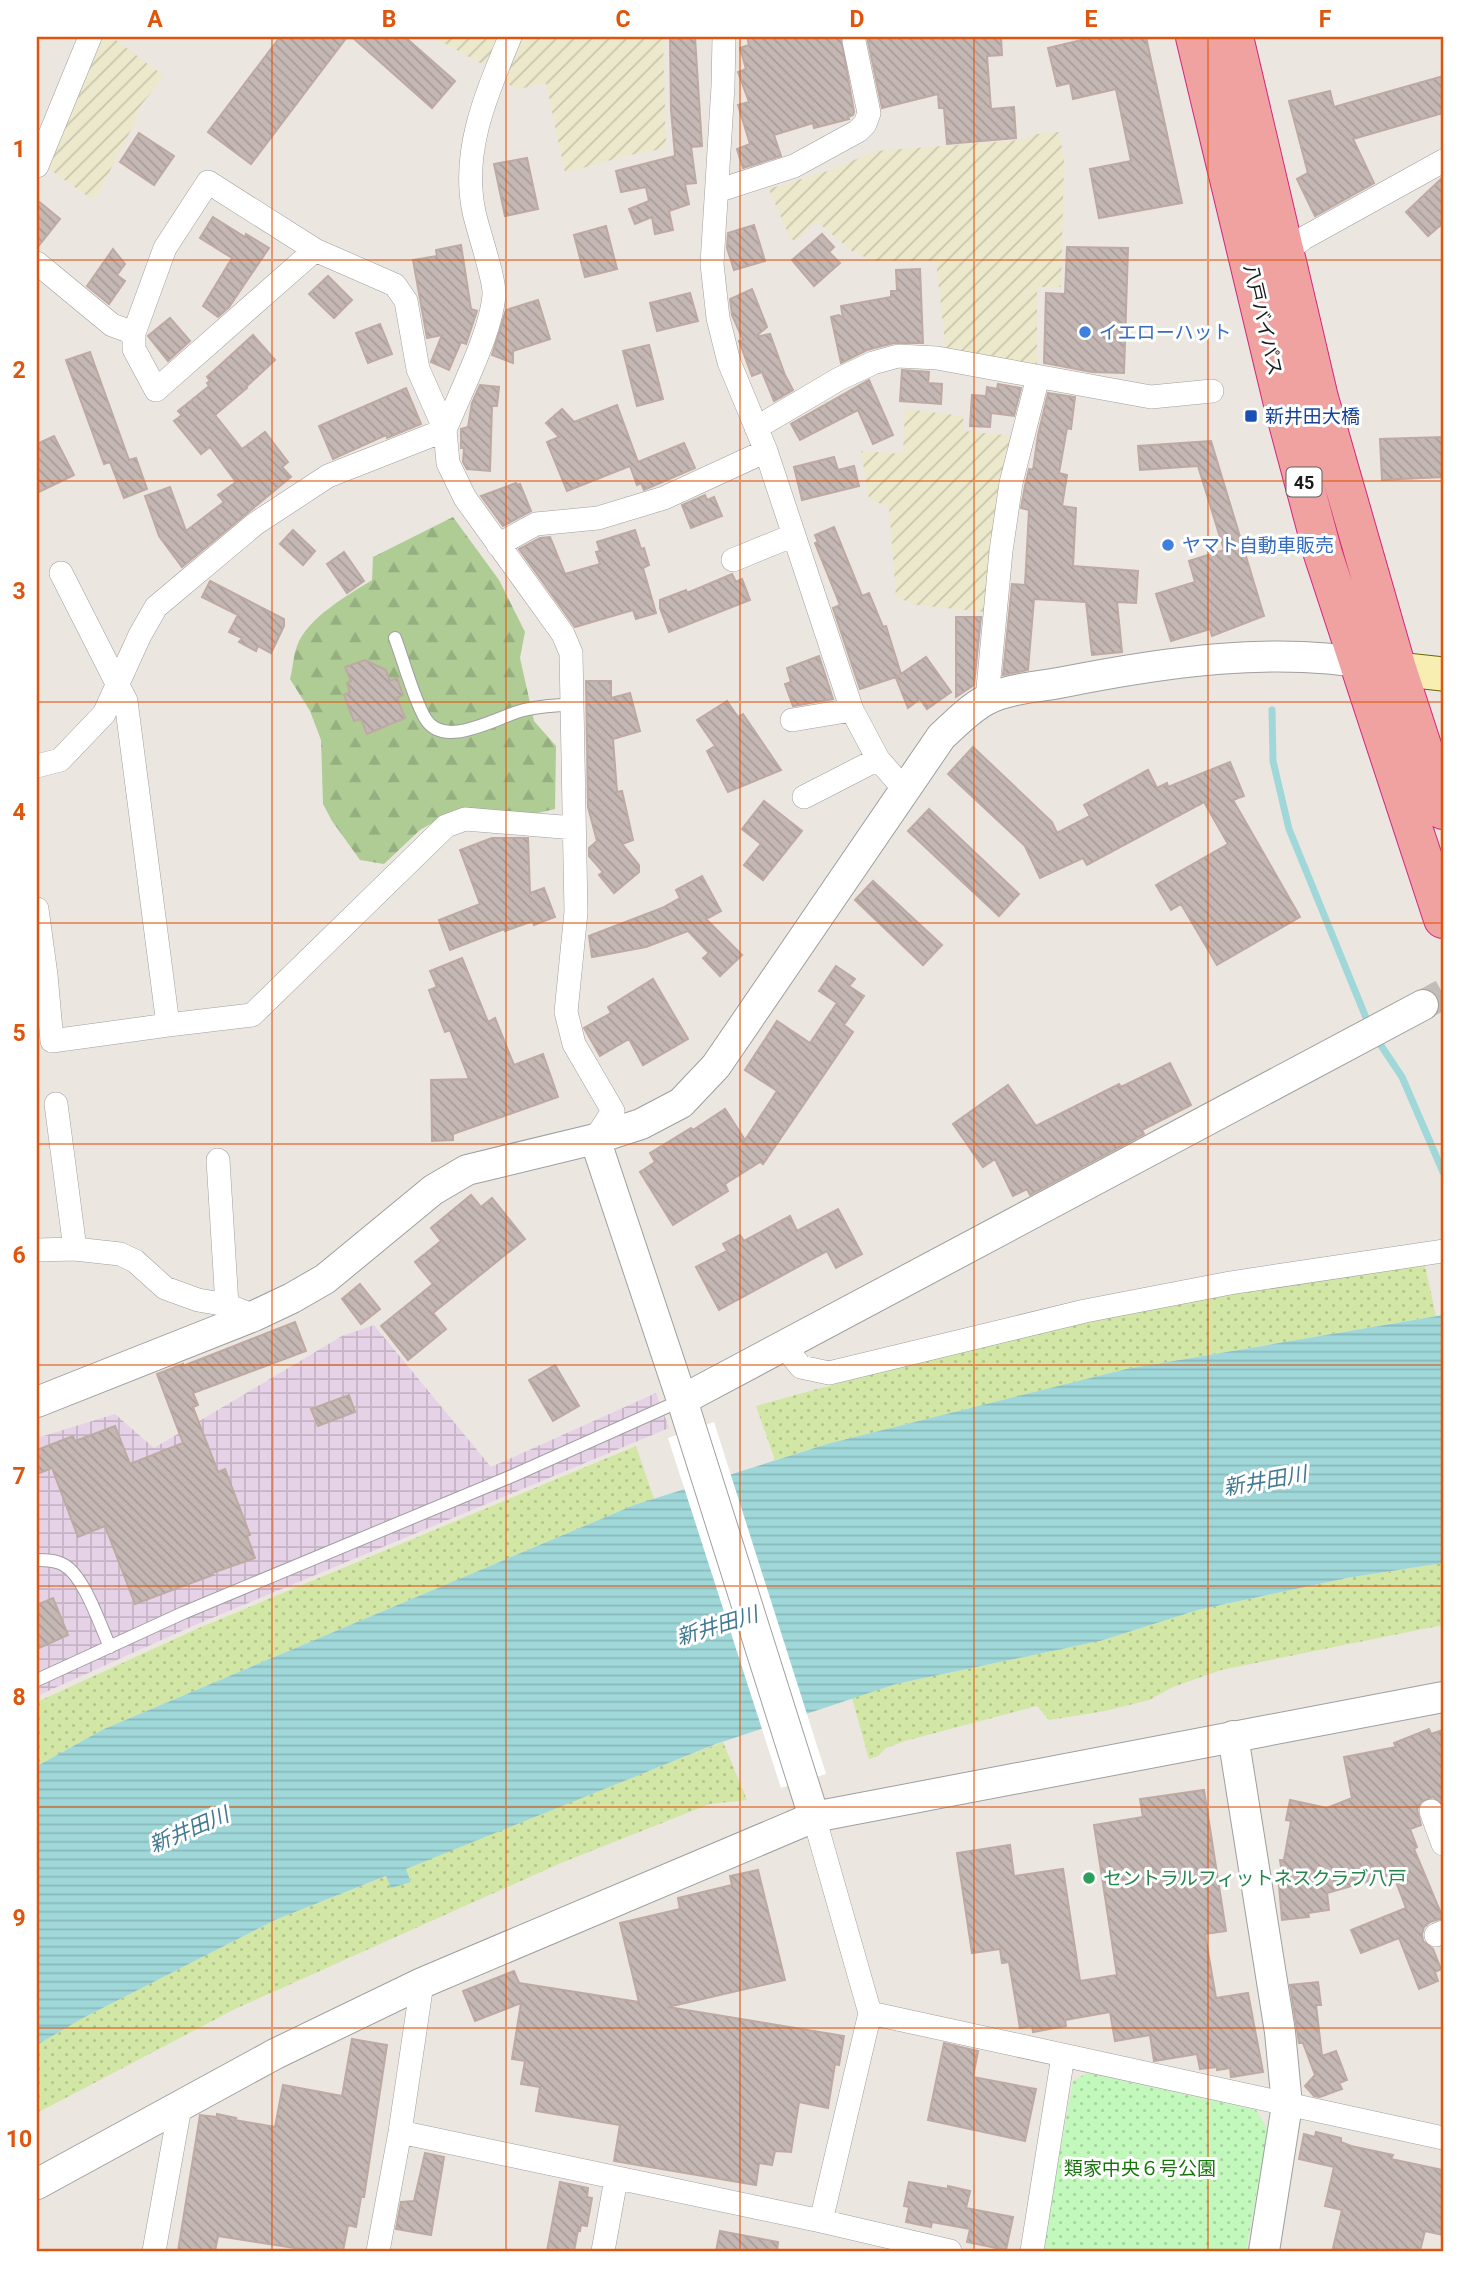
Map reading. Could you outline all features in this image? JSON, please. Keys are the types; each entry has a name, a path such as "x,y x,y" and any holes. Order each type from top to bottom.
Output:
{"highway":[{"name":"八戸バイパス","path":"1195,37 1319,541 1356,662 1443,919"},
{"name":"八戸バイパス","path":"1234,37 1319,398 1397,669 1443,810"}],"main road":[{"path":"1397,669 1443,674"}],"street":[{"path":"37,166 90,37"},
{"path":"37,766 60,760 104,714 156,607 256,524 328,476 445,430 490,320 494,292 473,208 470,167 478,118 510,37"},
{"path":"724,37 712,264 718,318 729,362 766,451 852,710 878,759 904,789"},
{"path":"717,191 794,166 858,131 865,124 869,113 854,41"},
{"path":"1263,321 1271,274 1284,253 1304,238 1443,162"},
{"path":"315,250 156,390 134,349 134,333 165,248 208,182 315,250 395,285 406,301 418,369 445,430 448,463 465,498 563,634 571,653 576,912 566,1012 574,1044 613,1111 595,1139"},
{"path":"37,264 112,325 134,333"},
{"path":"757,428 839,379 873,363 898,356 937,358 1151,397 1212,391"},
{"path":"987,699 1001,551 1011,483 1038,377"},
{"path":"498,545 536,524 597,518 664,499 766,451"},
{"path":"733,560 794,535"},
{"path":"61,573 126,701 168,1025"},
{"path":"37,1402 254,1316 292,1298 325,1279 433,1190 467,1170 595,1139 641,1124 681,1103 716,1066 941,737 987,699 1008,692 1126,669 1214,658 1301,658 1356,662 1397,669"},
{"path":"792,720 852,710"},
{"path":"804,797 878,759"},
{"path":"37,909 52,1041 253,1015 446,826 465,819 574,828"},
{"path":"682,1400 1423,1005"},
{"path":"57,1104 75,1249"},
{"path":"595,1139 682,1400 803,1780 870,2013 821,2221"},
{"path":"218,1160 227,1306"},
{"path":"37,1250 75,1249 120,1254 135,1261 165,1288 254,1316"},
{"path":"783,1346 801,1367 829,1373 1085,1311 1230,1283 1443,1251"},
{"path":"37,2184 275,2054 422,1983 814,1816 1443,1698"},
{"path":"1233,1736 1280,2032 1287,2105 1264,2251"},
{"path":"378,2251 400,2132 422,1983"},
{"path":"870,2013 1443,2138"},
{"path":"1031,2251 1063,2056"},
{"path":"154,2251 180,2107"},
{"path":"400,2132 950,2251"},
{"path":"603,2251 616,2179"}],"lane":[{"path":"394,638 426,721 444,732 459,733 522,710 573,705"},
{"path":"37,1680 183,1613 512,1476 682,1400"},
{"path":"37,1560 64,1565 77,1576 110,1647"}],"shaded area":[{"path":"101,37 112,37 164,76 138,109 136,120 97,196 90,198 45,166"},
{"path":"433,37 500,37 488,62 480,63"},
{"path":"517,37 663,37 666,148 565,173 546,83 518,89 499,80"},
{"path":"1059,132 1064,159 1061,287 1037,287 1037,367 946,352 936,261 874,261 853,252 816,221 795,241 790,238 769,189 831,170 875,151 1022,140 1037,134"},
{"path":"905,409 963,416 964,431 1015,436 984,612 917,605 896,597 889,507 869,499 861,451 903,454"},
{"path":"374,1325 491,1467 656,1393 669,1428 188,1628 37,1696 37,1438 115,1414 154,1448 342,1336"}],"green space":[{"path":"453,517 499,580 525,632 520,658 534,721 556,746 555,809 538,813 446,815 420,830 384,864 360,860 323,804 321,740 310,711 290,679 296,650 302,636 319,617 372,580 373,557"},
{"path":"1424,1261 1436,1316 1126,1369 827,1444 775,1460 756,1406 1086,1318"},
{"path":"636,1446 654,1499 634,1505 104,1729 37,1766 37,1702 199,1628"},
{"path":"1443,1563 1443,1625 1221,1670 1173,1687 1149,1700 1105,1711 1049,1720 1037,1706 905,1741 886,1748 878,1756 869,1759 852,1698 896,1684 1100,1641 1198,1610 1347,1578"},
{"path":"723,1742 747,1800 710,1804 561,1863 235,2009 37,2113 37,2045 83,2018 275,1920 387,1876 411,1881 406,1869"},
{"name":"類家中央６号公園","path":"1087,2073 1256,2110 1268,2130 1246,2251 1044,2251 1042,2247 1073,2081"}],"water":[{"name":"新井田川","path":"1443,1315 1443,1563 1347,1578 1198,1610 1100,1641 896,1684 716,1744 406,1869 411,1882 391,1888 386,1876 275,1920 83,2018 37,2045 37,1766 104,1729 634,1505 827,1444 1126,1369"}],"pier":[{"path":"714,1422 826,1774 781,1788 668,1438"}],"building":[{"path":"280,37 347,37 251,164 208,132"},
{"path":"352,37 405,37 455,81 432,108"},
{"path":"670,37 695,37 702,146 691,147 696,183 685,184 689,204 669,211 673,230 655,234 652,217 635,224 629,209 649,201 646,187 621,192 616,171 675,156"},
{"path":"747,37 841,37 853,115 848,117 849,119 814,128 813,123 774,135 781,156 743,168 737,149 750,144 738,105 749,102 738,72 746,69 740,48 749,45"},
{"path":"867,37 1001,37 1002,55 987,56 991,109 1014,107 1016,138 947,144 944,108 939,108 938,94 882,108"},
{"path":"1086,37 1146,37 1182,203 1099,218 1090,169 1131,161 1116,89 1073,99 1070,83 1057,86 1048,48"},
{"path":"1443,76 1443,113 1353,139 1374,183 1315,216 1297,179 1308,173 1289,101 1330,91 1334,107"},
{"path":"139,133 174,156 154,185 120,162"},
{"path":"527,158 538,209 505,216 494,164"},
{"path":"1443,177 1443,223 1428,236 1406,212"},
{"path":"37,200 60,219 37,248"},
{"path":"213,217 269,248 229,307 218,317 203,306 232,258 200,238"},
{"path":"754,225 765,261 734,270 727,248 728,233"},
{"path":"606,226 617,269 585,277 574,235"},
{"path":"822,234 834,247 829,252 840,263 814,286 792,260"},
{"path":"461,245 471,309 477,311 466,344 461,342 449,370 431,362 442,335 427,338 413,260 437,256 436,250"},
{"name":"イエローハット","path":"1067,247 1128,248 1124,373 1092,372 1044,363 1046,293 1065,294"},
{"path":"113,249 125,264 117,275 125,281 109,304 87,286"},
{"path":"920,269 923,343 894,343 867,350 841,363 831,317 839,315 843,318 841,306 891,297 891,291 897,291 896,270"},
{"path":"328,276 352,300 334,318 309,294"},
{"path":"752,289 767,327 755,337 770,334 793,390 774,401 762,372 752,376 739,341 743,340 732,315 730,299"},
{"path":"690,293 698,321 657,331 650,303"},
{"path":"538,300 550,339 513,351 513,363 492,355 506,310"},
{"path":"170,318 190,341 168,361 148,336"},
{"path":"380,324 392,354 368,363 356,333"},
{"path":"253,335 275,360 215,415 242,449 265,432 288,462 282,467 291,477 182,567 159,536 145,496 170,487 186,531 224,502 218,495 236,482 210,447 201,454 174,421 182,415 178,411 209,386 207,377"},
{"path":"649,345 663,399 637,406 623,351"},
{"path":"90,352 129,460 136,458 147,489 124,498 110,462 104,464 66,360"},
{"path":"902,370 929,372 928,383 942,384 941,404 900,401"},
{"path":"869,380 893,435 873,444 858,410 800,440 791,424"},
{"path":"998,384 1021,388 1014,416 991,413 990,427 970,426 972,395 986,396 987,387 997,389"},
{"path":"480,385 499,387 497,406 492,406 490,471 467,469 463,462 464,448 461,448 461,429 468,427 472,403"},
{"path":"406,388 421,424 387,438 386,435 333,459 319,426"},
{"path":"1048,393 1075,397 1071,429 1067,428 1059,473 1067,475 1062,506 1076,508 1073,566 1138,571 1136,603 1117,602 1122,652 1092,655 1086,602 1034,599 1028,670 1003,675 1012,584 1025,585 1029,510 1021,508 1029,469 1033,470"},
{"path":"617,405 638,462 684,443 695,468 644,490 641,483 637,485 630,466 567,491 547,442 559,437 546,423 562,409 574,422"},
{"path":"54,436 74,475 37,493 37,444"},
{"path":"1443,437 1443,477 1382,480 1380,439"},
{"path":"1211,441 1264,616 1212,636 1210,629 1171,641 1156,594 1195,582 1189,561 1224,550 1198,466 1140,470 1138,446"},
{"path":"834,457 838,470 854,466 859,486 802,500 794,467"},
{"path":"516,483 520,484 531,511 503,526 481,496"},
{"path":"705,495 707,500 714,497 722,516 691,528 682,505"},
{"path":"834,527 862,596 869,593 883,627 886,626 901,674 926,657 951,692 927,709 920,699 908,708 896,678 899,676 860,689 833,608 840,605 815,543 818,542 815,535"},
{"path":"293,530 315,551 303,565 280,544"},
{"path":"635,530 649,565 643,568 656,613 636,619 633,610 575,627 519,549 540,538 550,537 565,574 600,564 596,552 600,551 597,542"},
{"path":"344,552 364,581 347,593 327,564"},
{"path":"732,574 736,582 742,579 750,600 669,632 660,608 660,600 686,590 687,593"},
{"path":"210,581 284,619 284,626 271,653 258,646 256,651 239,642 242,638 229,632 238,615 202,597"},
{"path":"956,617 981,617 974,685 956,697"},
{"path":"819,656 833,699 793,706 785,684 791,682 787,668"},
{"path":"365,660 386,670 390,681 397,678 403,695 397,698 405,718 367,734 361,719 354,721 344,695 350,692 347,683 351,681 345,667"},
{"path":"586,681 611,681 611,698 630,693 640,731 613,739 617,792 622,791 633,840 622,844 639,865 639,872 614,893 599,875 603,872 589,856 589,848 597,841 588,807"},
{"path":"727,701 738,717 743,714 781,770 728,792 707,751 715,746 697,720"},
{"path":"973,747 1052,822 1057,833 1090,816 1084,805 1148,770 1157,788 1167,783 1168,787 1230,762 1244,796 1233,800 1300,917 1217,965 1181,904 1171,910 1156,885 1228,844 1204,802 1087,865 1083,858 1040,878 1025,846 948,774"},
{"path":"764,801 802,831 763,880 744,865 761,844 742,829"},
{"path":"929,809 1019,894 999,916 908,831"},
{"path":"492,838 528,838 530,893 544,888 555,917 534,925 533,921 505,931 504,929 450,950 439,920 480,904 460,850"},
{"path":"702,876 721,911 706,919 742,955 720,976 703,958 709,953 688,931 646,947 592,957 589,936 662,908 680,898 676,890"},
{"path":"873,881 942,945 923,965 855,900"},
{"path":"462,958 488,1022 495,1018 514,1065 543,1054 558,1097 453,1134 453,1140 432,1141 431,1080 469,1079 450,1030 445,1032 429,990 437,987 430,971"},
{"path":"836,966 855,979 849,986 864,996 844,1025 853,1032 763,1164 760,1162 725,1184 728,1191 673,1225 640,1172 655,1162 650,1153 725,1109 745,1140 777,1091 745,1070 777,1021 810,1043 837,1003 819,991"},
{"path":"653,979 688,1039 643,1065 629,1039 600,1056 584,1028 611,1013 608,1007"},
{"path":"1170,1063 1191,1105 1142,1130 1144,1134 1030,1195 1027,1189 1013,1196 995,1159 983,1167 953,1124 1008,1085 1036,1126 1119,1084 1121,1087"},
{"path":"471,1195 481,1207 492,1198 525,1239 433,1313 446,1329 408,1360 381,1326 433,1284 415,1262 441,1241 431,1228"},
{"path":"838,1209 862,1254 836,1268 827,1251 719,1310 696,1267 727,1251 723,1244 740,1235 744,1241 790,1216 797,1231"},
{"path":"360,1284 380,1309 361,1324 342,1299"},
{"path":"295,1322 306,1351 193,1393 198,1405 193,1407 218,1472 225,1469 250,1535 247,1536 255,1558 135,1604 105,1526 78,1537 52,1468 37,1474 37,1450 73,1436 75,1441 115,1426 130,1464 183,1443 157,1374"},
{"path":"555,1365 579,1406 553,1421 529,1380"},
{"path":"349,1395 355,1412 318,1426 311,1409"},
{"path":"53,1598 68,1635 37,1649 37,1605"},
{"path":"1429,1729 1431,1734 1443,1730 1443,1805 1433,1797 1421,1802 1417,1809 1421,1825 1410,1829 1417,1847 1414,1849 1443,1918 1430,1922 1424,1927 1422,1934 1423,1941 1433,1949 1441,1969 1435,1972 1438,1981 1419,1989 1399,1938 1361,1953 1351,1930 1406,1908 1393,1874 1327,1893 1329,1910 1308,1913 1309,1917 1282,1920 1278,1874 1282,1874 1280,1860 1284,1860 1291,1821 1286,1820 1290,1800 1327,1808 1352,1798 1344,1757 1396,1747 1394,1743"},
{"path":"1204,1790 1226,1931 1205,1934 1216,1998 1248,1993 1263,2072 1231,2077 1230,2068 1200,2069 1197,2054 1154,2061 1150,2035 1115,2041 1110,2012 1065,2020 1066,2026 1033,2032 1032,2026 1020,2028 1009,1962 1002,1963 1000,1949 972,1953 957,1853 1010,1845 1014,1876 1063,1869 1080,1981 1117,1975 1094,1825 1143,1817 1140,1799"},
{"path":"758,1870 785,1980 668,2007 844,2036 839,2065 835,2064 828,2108 799,2102 791,2152 775,2151 772,2165 759,2163 756,2185 614,2161 620,2125 536,2111 540,2087 521,2084 525,2061 512,2059 521,2003 475,2021 463,1991 514,1971 519,1983 639,2002 620,1923 680,1909 678,1898 732,1885 730,1876"},
{"path":"1318,1982 1321,2005 1316,2005 1322,2056 1336,2051 1347,2080 1339,2083 1342,2089 1320,2097 1314,2096 1305,2086 1315,2075 1303,2043 1299,2043 1290,1985"},
{"path":"352,2039 387,2045 364,2197 361,2197 356,2227 348,2225 343,2251 314,2251 218,2236 215,2251 178,2251 200,2115 217,2117 217,2114 275,2127 283,2085 342,2096"},
{"path":"944,2043 978,2051 973,2077 1036,2089 1025,2141 928,2120"},
{"path":"1316,2132 1341,2138 1341,2142 1351,2146 1393,2155 1391,2159 1443,2170 1443,2235 1425,2231 1420,2251 1348,2251 1333,2248 1342,2210 1325,2206 1334,2167 1299,2159 1304,2134 1315,2137"},
{"path":"425,2153 444,2157 431,2235 396,2229 401,2202 414,2201"},
{"path":"560,2182 588,2188 587,2197 592,2198 587,2226 581,2225 580,2231 578,2230 574,2251 547,2251"},
{"path":"909,2182 970,2191 966,2208 1013,2217 1006,2250 967,2242 970,2229 932,2222 931,2227 906,2222 909,2207 904,2206"},
{"path":"720,2231 778,2242 777,2251 716,2251"}],"waterway":[{"path":"1272,710 1273,761 1289,829 1369,1025"},
{"path":"1376,1038 1402,1077 1443,1172"}],"tunnel":[{"path":"1423,1005 1443,994"}],"place":[{"name":"イエローハット","path":"1085,332"},
{"name":"新井田大橋","path":"1251,416"},
{"name":"ヤマト自動車販売","path":"1168,545"},
{"name":"セントラルフィットネスクラブ八戸","path":"1089,1878"}]}
